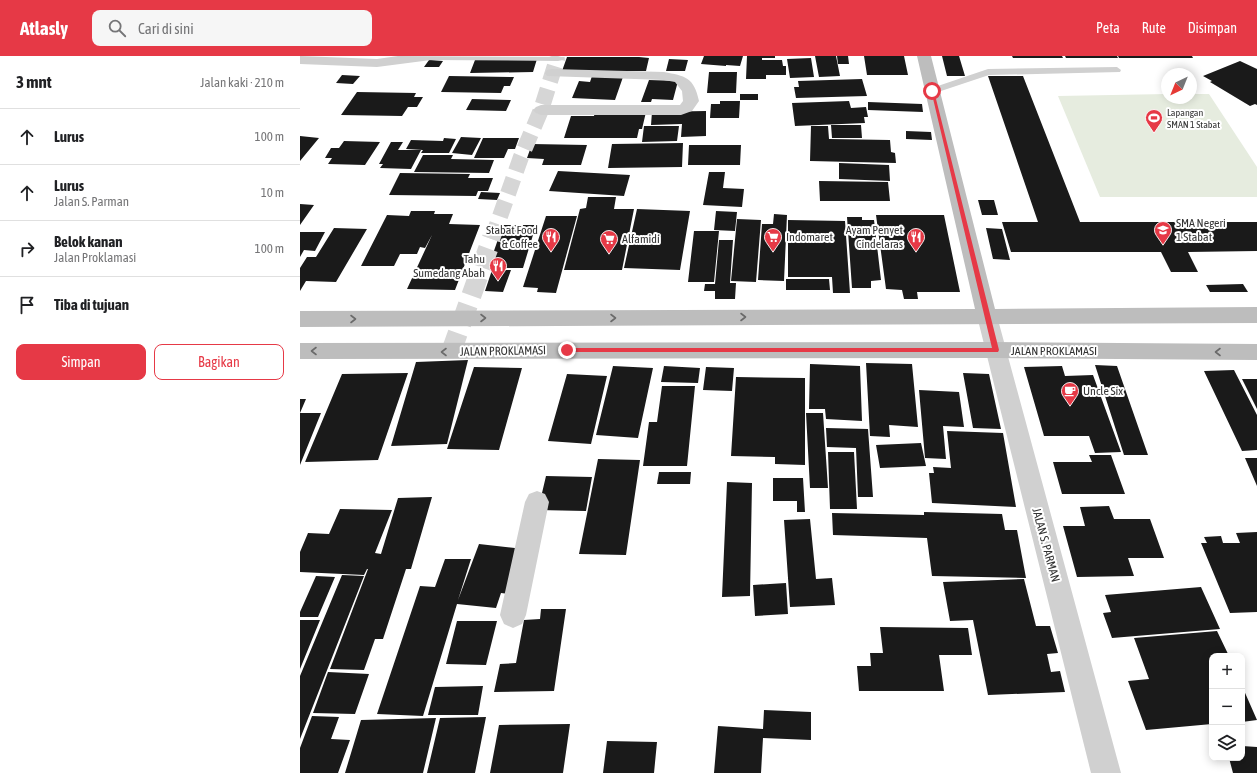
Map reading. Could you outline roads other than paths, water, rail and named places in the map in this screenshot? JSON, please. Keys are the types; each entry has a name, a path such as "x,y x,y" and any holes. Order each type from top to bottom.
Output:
{"street":[{"path":"300,60 377,62 431,56 558,57"},
{"path":"924,56 987,316"},
{"path":"541,110 681,110 687,108 691,100 689,91 680,79 664,76 552,73"},
{"path":"300,318 1257,315"},
{"name":"JALAN S. PARMAN","path":"987,316 1106,773"},
{"name":"JALAN PROKLAMASI","path":"300,351 996,350 1257,352"},
{"path":"513,615 537,502"}],"lane":[{"path":"932,91 988,72 1117,70"}],"tunnel":[{"path":"492,239 521,157 541,110 558,56"},
{"path":"451,352 492,238"}],"place":[{"name":"Lapangan SMAN 1 Stabat","path":"1154,133"},
{"name":"SMA Negeri 1 Stabat","path":"1163,245"},
{"name":"Stabat Food & Coffee","path":"551,252"},
{"name":"Indomaret","path":"773,252"},
{"name":"Ayam Penyet Cindelaras","path":"916,252"},
{"name":"Alfamidi","path":"609,254"},
{"name":"Tahu Sumedang Abah","path":"498,281"},
{"name":"Uncle Six","path":"1070,406"}]}
